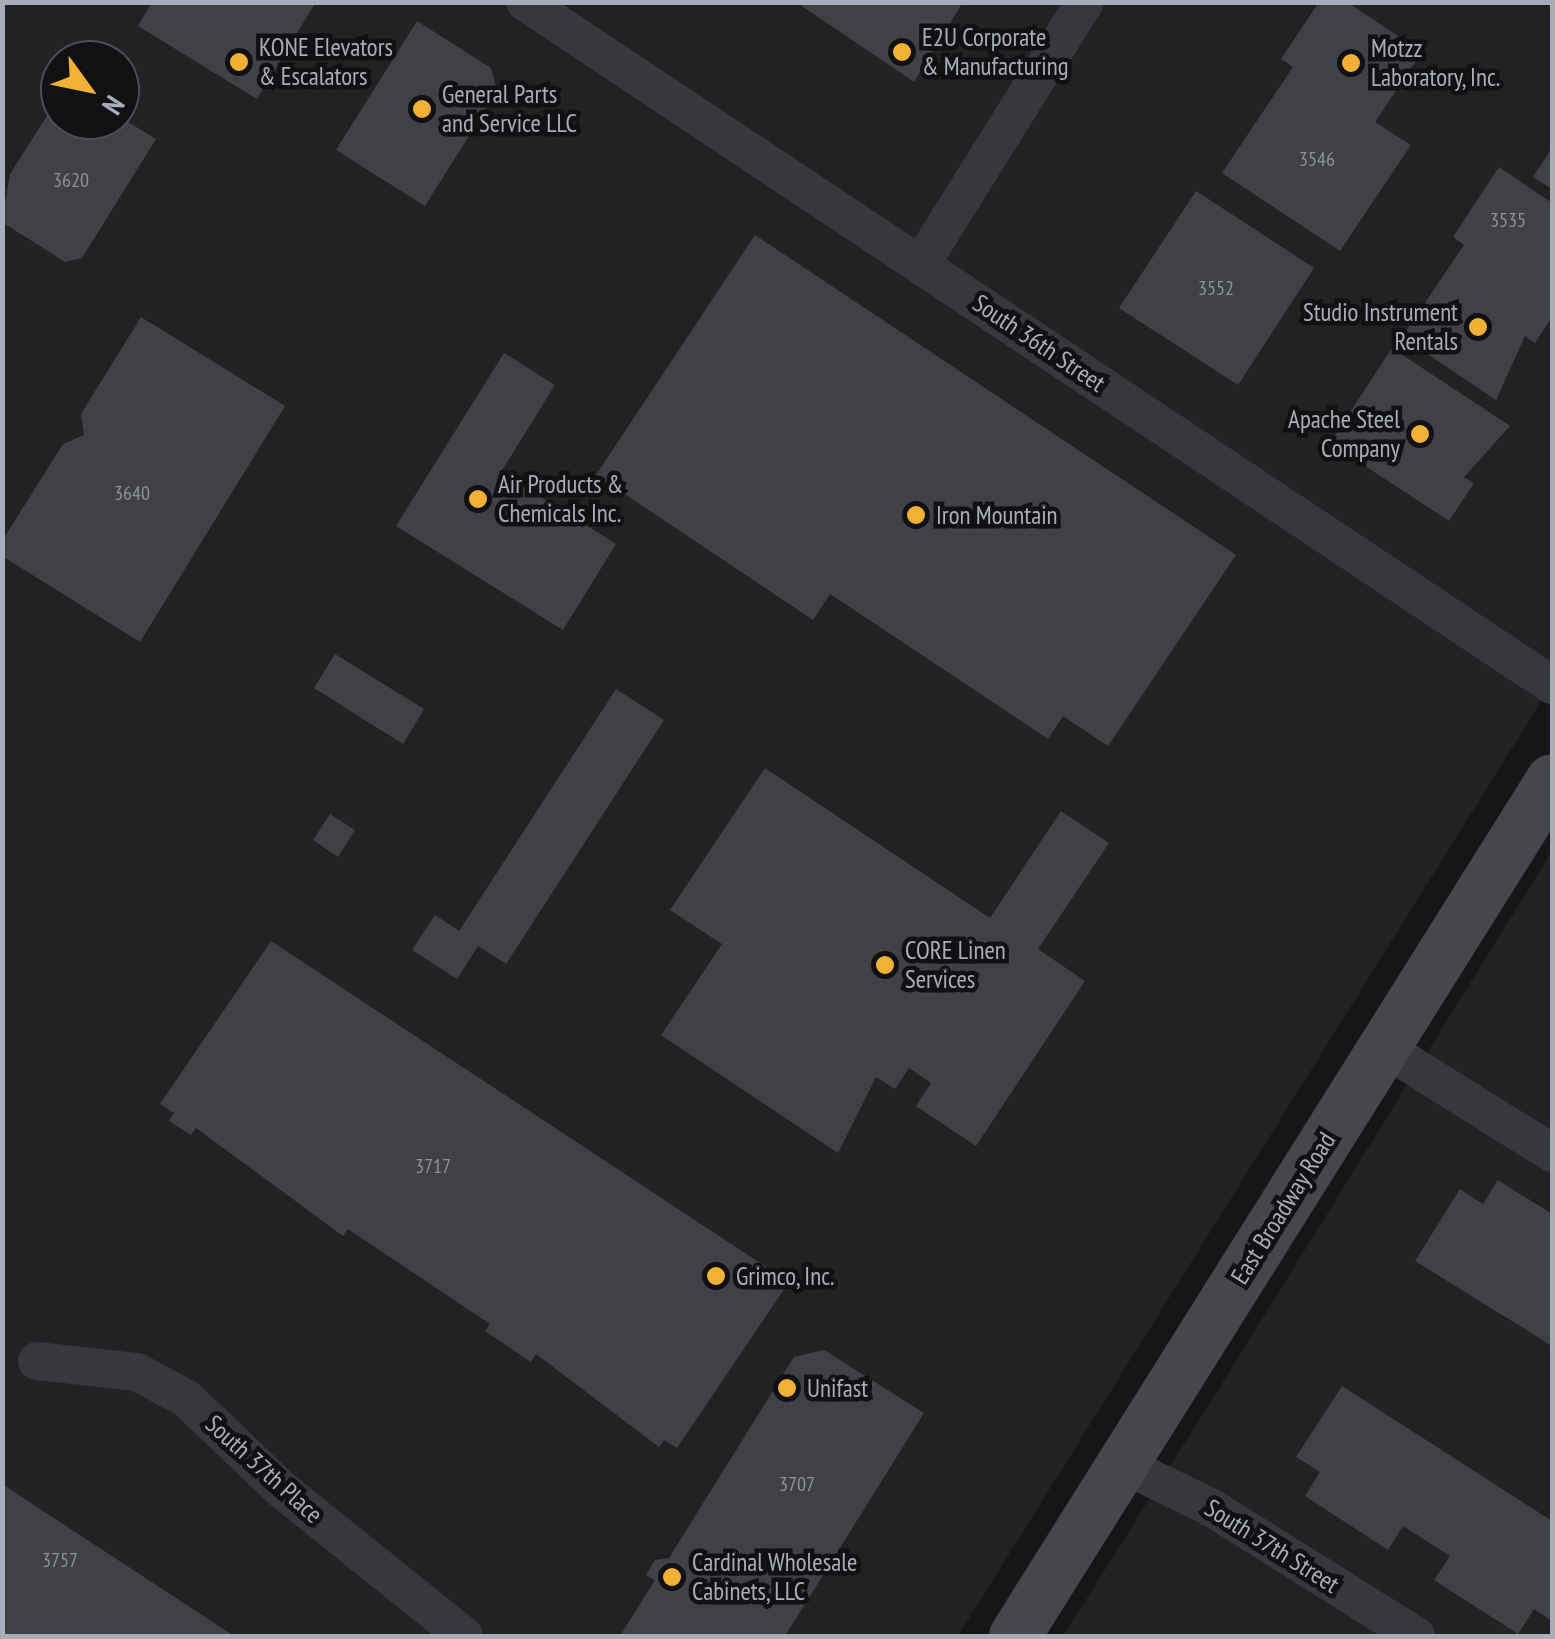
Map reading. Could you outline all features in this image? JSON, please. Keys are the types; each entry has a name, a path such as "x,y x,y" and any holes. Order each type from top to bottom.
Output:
{"main road":[{"name":"East Broadway Road","path":"1015,1636 1552,780"}],"street":[{"name":"South 36th Street","path":"525,2 1552,685"},
{"path":"921,264 1085,2"},
{"path":"1384,1048 1552,1153"},
{"name":"South 37th Place","path":"37,1361 137,1372 187,1399 280,1488 464,1636"},
{"name":"South 37th Street","path":"1122,1464 1212,1508 1416,1636"}],"shaded area":[{"path":"3,3 1552,3 1552,684 958,1636 3,1636"},
{"path":"1552,851 1552,1636 1063,1636 1213,1398"}],"building":[{"name":"KONE Elevators & Escalators","path":"152,2 316,2 257,99 138,26"},
{"name":"E2U Corporate & Manufacturing","path":"796,2 963,2 914,82"},
{"path":"1319,2 1347,2 1422,52 1375,122 1411,145 1340,251 1222,173 1293,67 1281,59"},
{"name":"General Parts and Service LLC","path":"417,21 491,68 497,91 425,206 336,150"},
{"path":"40,127 40,140 140,140 140,129 156,139 82,258 65,262 2,222 10,174"},
{"path":"1552,148 1552,189 1533,177"},
{"name":"Studio Instrument Rentals","path":"1499,167 1552,203 1552,317 1535,343 1525,336 1496,400 1402,337 1464,245 1453,237"},
{"path":"1196,191 1314,268 1238,385 1119,308"},
{"name":"Iron Mountain","path":"755,235 1236,555 1108,746 1063,716 1048,739 830,594 813,620 596,475"},
{"path":"141,317 285,406 140,642 2,556 2,541 63,444 84,435 81,414"},
{"name":"Apache Steel Company","path":"1392,348 1510,426 1464,477 1474,483 1449,521 1330,443"},
{"name":"Air Products & Chemicals Inc.","path":"504,353 555,385 501,472 616,544 563,630 396,526"},
{"path":"335,654 424,709 403,744 314,688"},
{"path":"616,689 664,720 506,964 478,946 457,979 412,950 435,915 459,931"},
{"name":"CORE Linen Services","path":"765,768 990,918 1061,811 1109,843 1038,949 1085,981 976,1146 916,1106 931,1083 909,1068 895,1089 876,1077 838,1153 661,1035 722,944 670,910"},
{"path":"330,814 355,830 338,857 313,840"},
{"path":"271,941 789,1282 677,1448 664,1440 659,1447 536,1354 531,1362 485,1331 490,1324 348,1229 343,1236 196,1128 191,1135 169,1121 174,1113 160,1104"},
{"path":"1498,1180 1552,1214 1552,1346 1415,1261 1460,1189 1483,1204"},
{"path":"824,1350 924,1413 785,1636 620,1636 655,1580 646,1575 655,1560 669,1558 794,1357"},
{"path":"1342,1386 1552,1521 1552,1621 1534,1609 1518,1634 1434,1580 1450,1556 1403,1526 1388,1550 1305,1496 1320,1472 1296,1457"},
{"path":"2,1484 234,1636 2,1636"}],"place":[{"name":"E2U Corporate & Manufacturing","path":"902,52"},
{"name":"KONE Elevators & Escalators","path":"239,62"},
{"name":"Motzz Laboratory, Inc.","path":"1351,63"},
{"name":"General Parts and Service LLC","path":"422,109"},
{"name":"Studio Instrument Rentals","path":"1478,327"},
{"name":"Apache Steel Company","path":"1420,434"},
{"name":"Air Products & Chemicals Inc.","path":"478,499"},
{"name":"Iron Mountain","path":"916,515"},
{"name":"CORE Linen Services","path":"885,965"},
{"name":"Grimco, Inc.","path":"716,1276"},
{"name":"Unifast","path":"787,1388"},
{"name":"Cardinal Wholesale Cabinets, LLC","path":"672,1577"}]}
